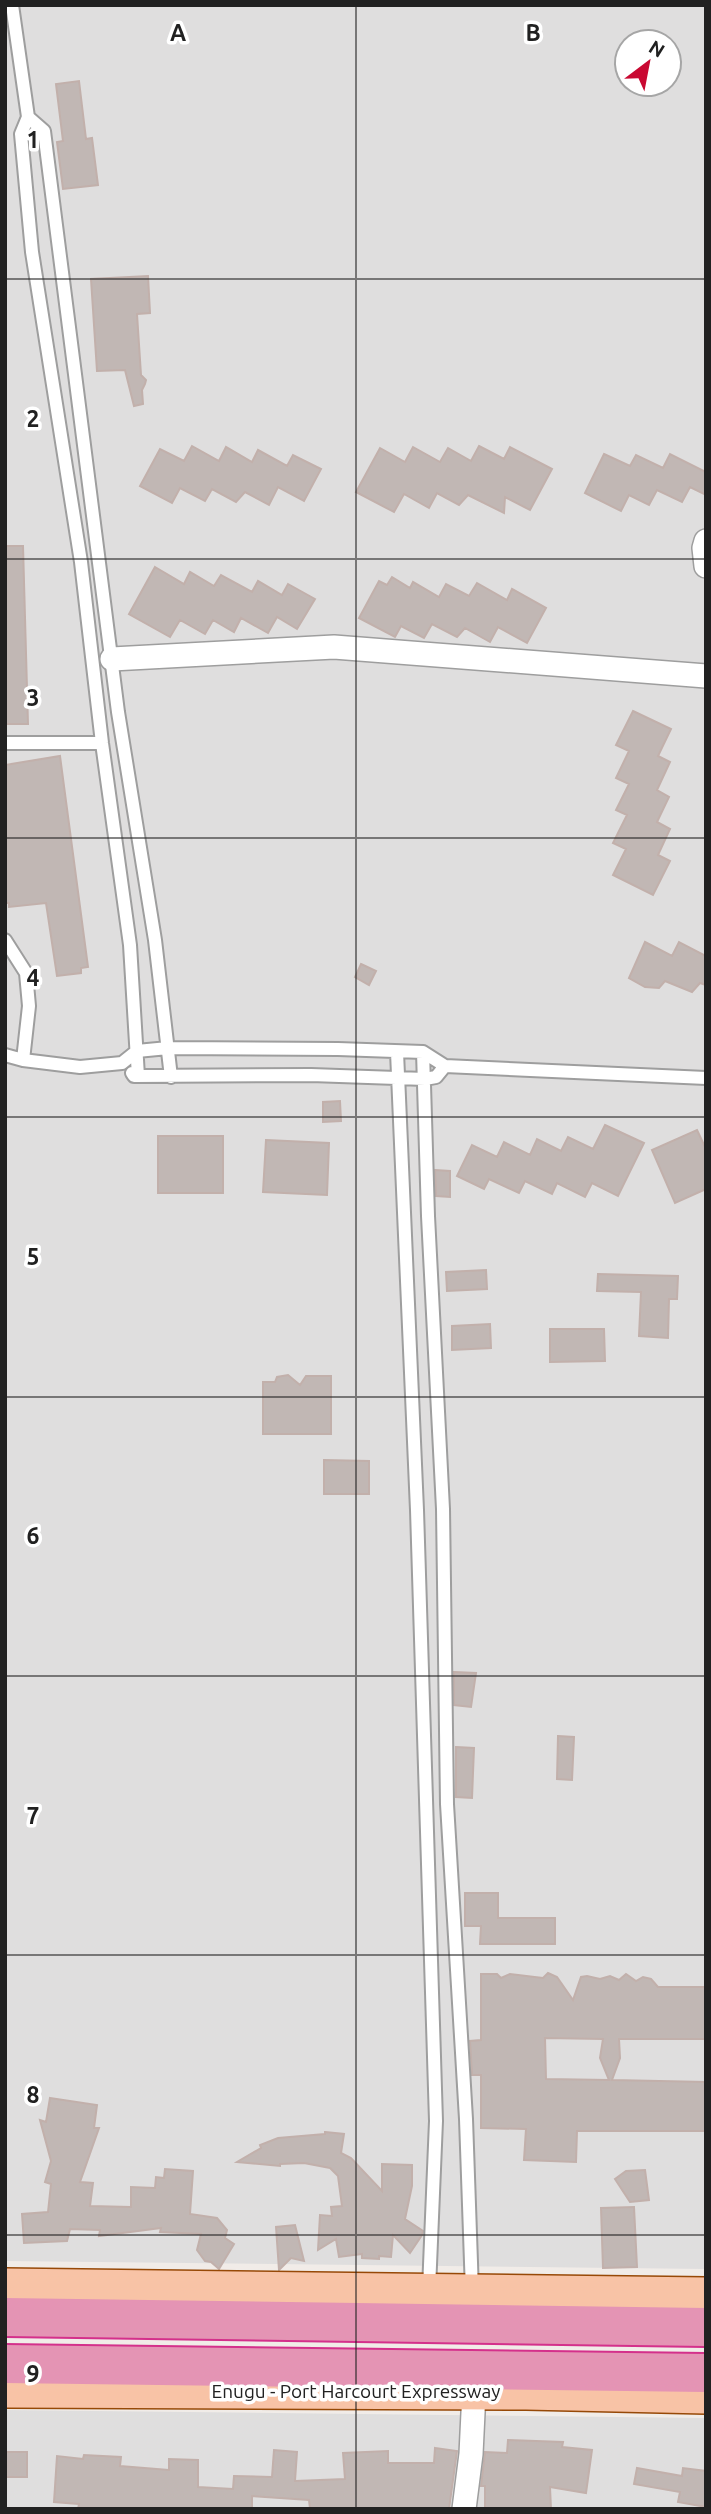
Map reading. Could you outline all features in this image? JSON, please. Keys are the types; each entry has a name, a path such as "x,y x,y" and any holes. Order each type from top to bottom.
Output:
{"highway":[{"path":"5,2317 706,2327"},
{"name":"Enugu - Port Harcourt Expressway","path":"5,2364 706,2373"}],"main road":[{"path":"5,2287 706,2296"},
{"name":"Enugu - Port Harcourt Expressway","path":"5,2389 526,2391 706,2395"}],"street":[{"path":"706,541 706,566"},
{"path":"112,659 334,647 706,676"},
{"path":"464,2509 471,2454 474,2392"}],"lane":[{"path":"12,5 28,117 21,134 32,252 81,562 102,743 130,945 138,1076"},
{"path":"28,117 44,131 112,659 155,940 171,1077"},
{"path":"5,743 102,743"},
{"path":"5,940 26,973 29,1006 23,1060"},
{"path":"5,1055 80,1067 122,1063 137,1051 168,1048 338,1049 423,1052 445,1066 706,1078"},
{"path":"397,1052 417,1510 436,2121 429,2291"},
{"path":"423,1052 428,1216 443,1509 447,1804 466,2119 472,2292"},
{"path":"122,1063 134,1076 171,1077 310,1075 425,1079 436,1077 445,1066"}],"shaded area":[{"path":"5,5 706,5 706,2269 5,2261"},
{"path":"5,2410 706,2418 706,2509 5,2509"}],"building":[{"path":"79,81 86,139 92,138 98,185 63,189 57,142 63,141 56,84"},
{"path":"148,276 150,313 137,314 141,375 146,380 142,390 143,404 134,406 125,370 97,371 91,279"},
{"path":"192,446 219,461 226,447 252,462 258,450 287,466 293,455 321,469 304,501 278,487 269,505 245,492 236,502 212,489 205,501 180,488 172,503 140,486 160,449 184,461"},
{"path":"479,446 504,459 510,447 552,469 530,510 505,497 504,513 468,495 459,505 437,493 429,508 404,494 394,512 356,492 380,448 405,462 413,447 440,462 448,448 471,461"},
{"path":"604,454 630,466 636,455 663,468 670,454 706,472 706,495 690,487 682,502 657,490 649,505 629,495 621,511 585,493"},
{"path":"5,546 23,546 28,724 5,724"},
{"path":"155,567 184,584 190,572 214,586 221,575 252,592 258,581 282,595 288,584 315,599 297,629 277,617 268,633 241,618 234,632 213,620 205,634 180,620 170,637 129,614"},
{"path":"392,577 410,588 413,582 439,597 446,584 469,596 477,583 507,600 512,589 546,608 527,643 498,627 490,642 465,628 457,637 432,624 424,638 401,626 395,637 359,618 379,581 387,585"},
{"path":"633,711 671,729 658,756 670,762 657,790 669,797 657,822 670,829 658,855 670,861 653,895 613,875 626,849 613,843 627,815 616,810 629,784 616,778 629,751 616,745"},
{"path":"60,756 88,967 81,968 81,973 57,976 46,903 9,907 9,903 5,903 5,765"},
{"path":"645,942 672,956 679,942 706,956 706,985 700,983 692,992 665,981 659,988 645,987 629,978"},
{"path":"361,964 376,971 369,985 355,977"},
{"path":"340,1101 341,1121 323,1122 323,1102"},
{"path":"605,1125 644,1143 618,1196 592,1183 585,1197 557,1183 552,1194 525,1181 519,1193 489,1179 484,1189 457,1176 472,1145 497,1157 504,1142 530,1155 537,1139 561,1151 568,1137 593,1149"},
{"path":"697,1130 706,1149 706,1189 675,1203 652,1150"},
{"path":"158,1136 223,1136 223,1193 158,1193"},
{"path":"266,1140 329,1143 327,1195 263,1192"},
{"path":"435,1170 450,1171 450,1197 436,1196"},
{"path":"486,1270 487,1289 447,1291 446,1272"},
{"path":"598,1274 678,1276 677,1299 669,1299 668,1338 639,1336 641,1292 597,1291"},
{"path":"490,1324 491,1348 452,1350 452,1326"},
{"path":"550,1329 604,1329 605,1361 550,1362"},
{"path":"288,1375 300,1385 306,1376 331,1376 331,1434 263,1434 263,1382 275,1382 277,1377"},
{"path":"324,1460 369,1461 369,1494 324,1494"},
{"path":"454,1672 476,1673 471,1707 454,1705"},
{"path":"558,1736 574,1737 572,1780 557,1779"},
{"path":"456,1747 474,1748 472,1798 456,1797"},
{"path":"465,1893 498,1893 498,1918 555,1918 555,1944 480,1944 481,1926 465,1926"},
{"path":"548,1973 557,1977 573,2000 581,1977 587,1976 600,1979 610,1976 619,1980 626,1974 636,1981 643,1977 651,1979 658,1987 706,1987 706,2039 619,2039 620,2058 612,2080 706,2082 706,2131 577,2131 576,2162 524,2160 526,2129 481,2128 481,2075 472,2075 470,2041 481,2040 481,1974 497,1974 501,1978 510,1974 543,1978","holes":["545,2038 603,2039 600,2058 609,2080 546,2079"]},
{"path":"50,2098 97,2105 94,2128 99,2128 80,2182 93,2183 90,2206 131,2207 131,2187 155,2188 156,2177 164,2178 165,2169 193,2171 190,2214 217,2218 227,2230 225,2238 234,2244 219,2269 211,2262 205,2261 197,2250 201,2234 160,2232 161,2228 99,2236 100,2230 70,2229 67,2241 24,2243 22,2214 48,2212 51,2184 45,2182 51,2161 40,2120 46,2122"},
{"path":"325,2132 344,2134 341,2153 351,2158 382,2191 382,2164 412,2165 412,2186 405,2219 423,2231 410,2253 393,2235 391,2257 362,2258 362,2254 339,2257 336,2239 318,2250 320,2215 332,2216 331,2207 342,2206 338,2176 330,2168 304,2163 280,2166 237,2162 261,2148 260,2145 278,2138"},
{"path":"645,2170 649,2200 630,2202 615,2179 626,2171"},
{"path":"634,2207 637,2267 603,2268 601,2208"},
{"path":"295,2225 304,2261 291,2258 279,2270 276,2227"},
{"path":"508,2440 563,2442 562,2447 592,2450 586,2493 550,2487 551,2509 485,2509 485,2486 481,2486 485,2452 507,2453"},
{"path":"435,2448 457,2451 449,2509 310,2509 309,2500 252,2496 252,2509 78,2509 79,2504 54,2502 57,2456 83,2459 84,2455 121,2457 120,2466 169,2470 169,2459 198,2460 198,2487 233,2489 234,2476 272,2477 274,2450 297,2452 295,2481 345,2479 343,2453 388,2451 388,2463 434,2463"},
{"path":"5,2452 27,2452 27,2477 5,2477"},
{"path":"637,2468 682,2476 683,2468 706,2471 706,2507 678,2502 680,2492 634,2484"}]}
